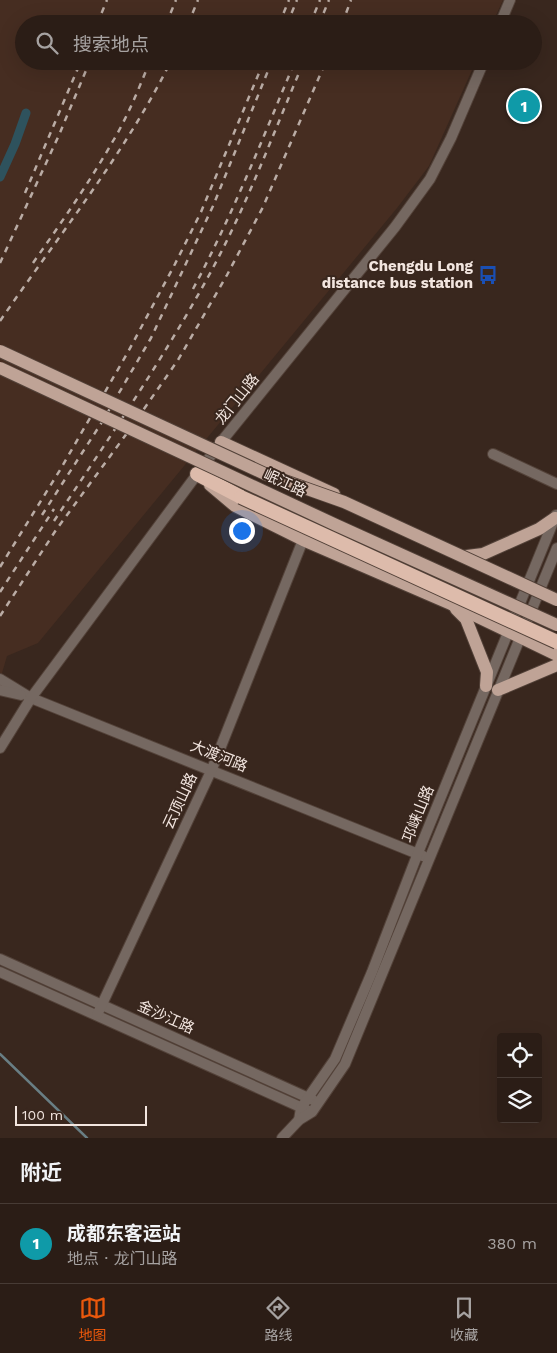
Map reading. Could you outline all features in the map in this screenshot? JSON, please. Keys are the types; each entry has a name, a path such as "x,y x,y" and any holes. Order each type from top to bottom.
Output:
{"highway":[{"path":"197,474 241,497 557,642"}],"main road":[{"name":"岷江路","path":"0,352 265,474 344,502 557,598"},
{"name":"岷江路","path":"0,368 557,625"},
{"path":"221,442 535,586 557,598"},
{"path":"197,474 235,506 303,540 451,604 557,655"},
{"path":"467,556 482,554 539,529 556,516"},
{"path":"451,604 466,619 492,688 557,665"}],"street":[{"path":"504,15 510,0"},
{"name":"龙门山路","path":"0,748 31,698 221,442 396,227 430,179 451,138 480,70"},
{"path":"493,454 557,484"},
{"name":"邛崃山路","path":"535,586 556,516"},
{"name":"云顶山路","path":"97,1015 212,769 303,540"},
{"name":"邛崃山路","path":"282,1138 299,1120 312,1112 345,1064 429,858 514,634 535,586 557,548"},
{"name":"大渡河路","path":"0,679 31,698 212,769 429,858"},
{"name":"邛崃山路","path":"299,1120 301,1108 335,1059 372,972 418,853 492,688"},
{"path":"0,690 31,698"},
{"name":"金沙江路","path":"0,958 319,1103"},
{"name":"金沙江路","path":"0,972 312,1112"}],"shaded area":[{"path":"0,0 503,0 496,15 15,15 15,70 472,70 429,166 397,208 38,643 7,656 0,680"}],"waterway":[{"path":"0,177 26,113"},
{"path":"0,1054 87,1138"}],"railway":[{"path":"101,15 107,0"},
{"path":"170,15 176,0"},
{"path":"192,15 198,0"},
{"path":"283,15 289,0"},
{"path":"291,15 297,0"},
{"path":"314,15 320,0"},
{"path":"323,15 329,0"},
{"path":"345,15 351,0"},
{"path":"25,193 77,70"},
{"path":"0,263 59,135 86,70"},
{"path":"33,263 85,188 113,141 146,70"},
{"path":"0,321 112,162 153,96 166,70"},
{"path":"0,567 60,470 128,352 175,264 201,212 260,70"},
{"path":"42,515 102,422 151,338 213,206 268,70"},
{"path":"193,289 234,205 291,70"},
{"path":"54,521 153,370 208,277 247,198 300,70"},
{"path":"0,616 56,530 178,360 227,275 263,207 322,70"},
{"path":"0,592 54,509"}],"place":[{"name":"成都东客运站","path":"524,106"},
{"name":"Chengdu Long distance bus station","path":"488,275"}]}
